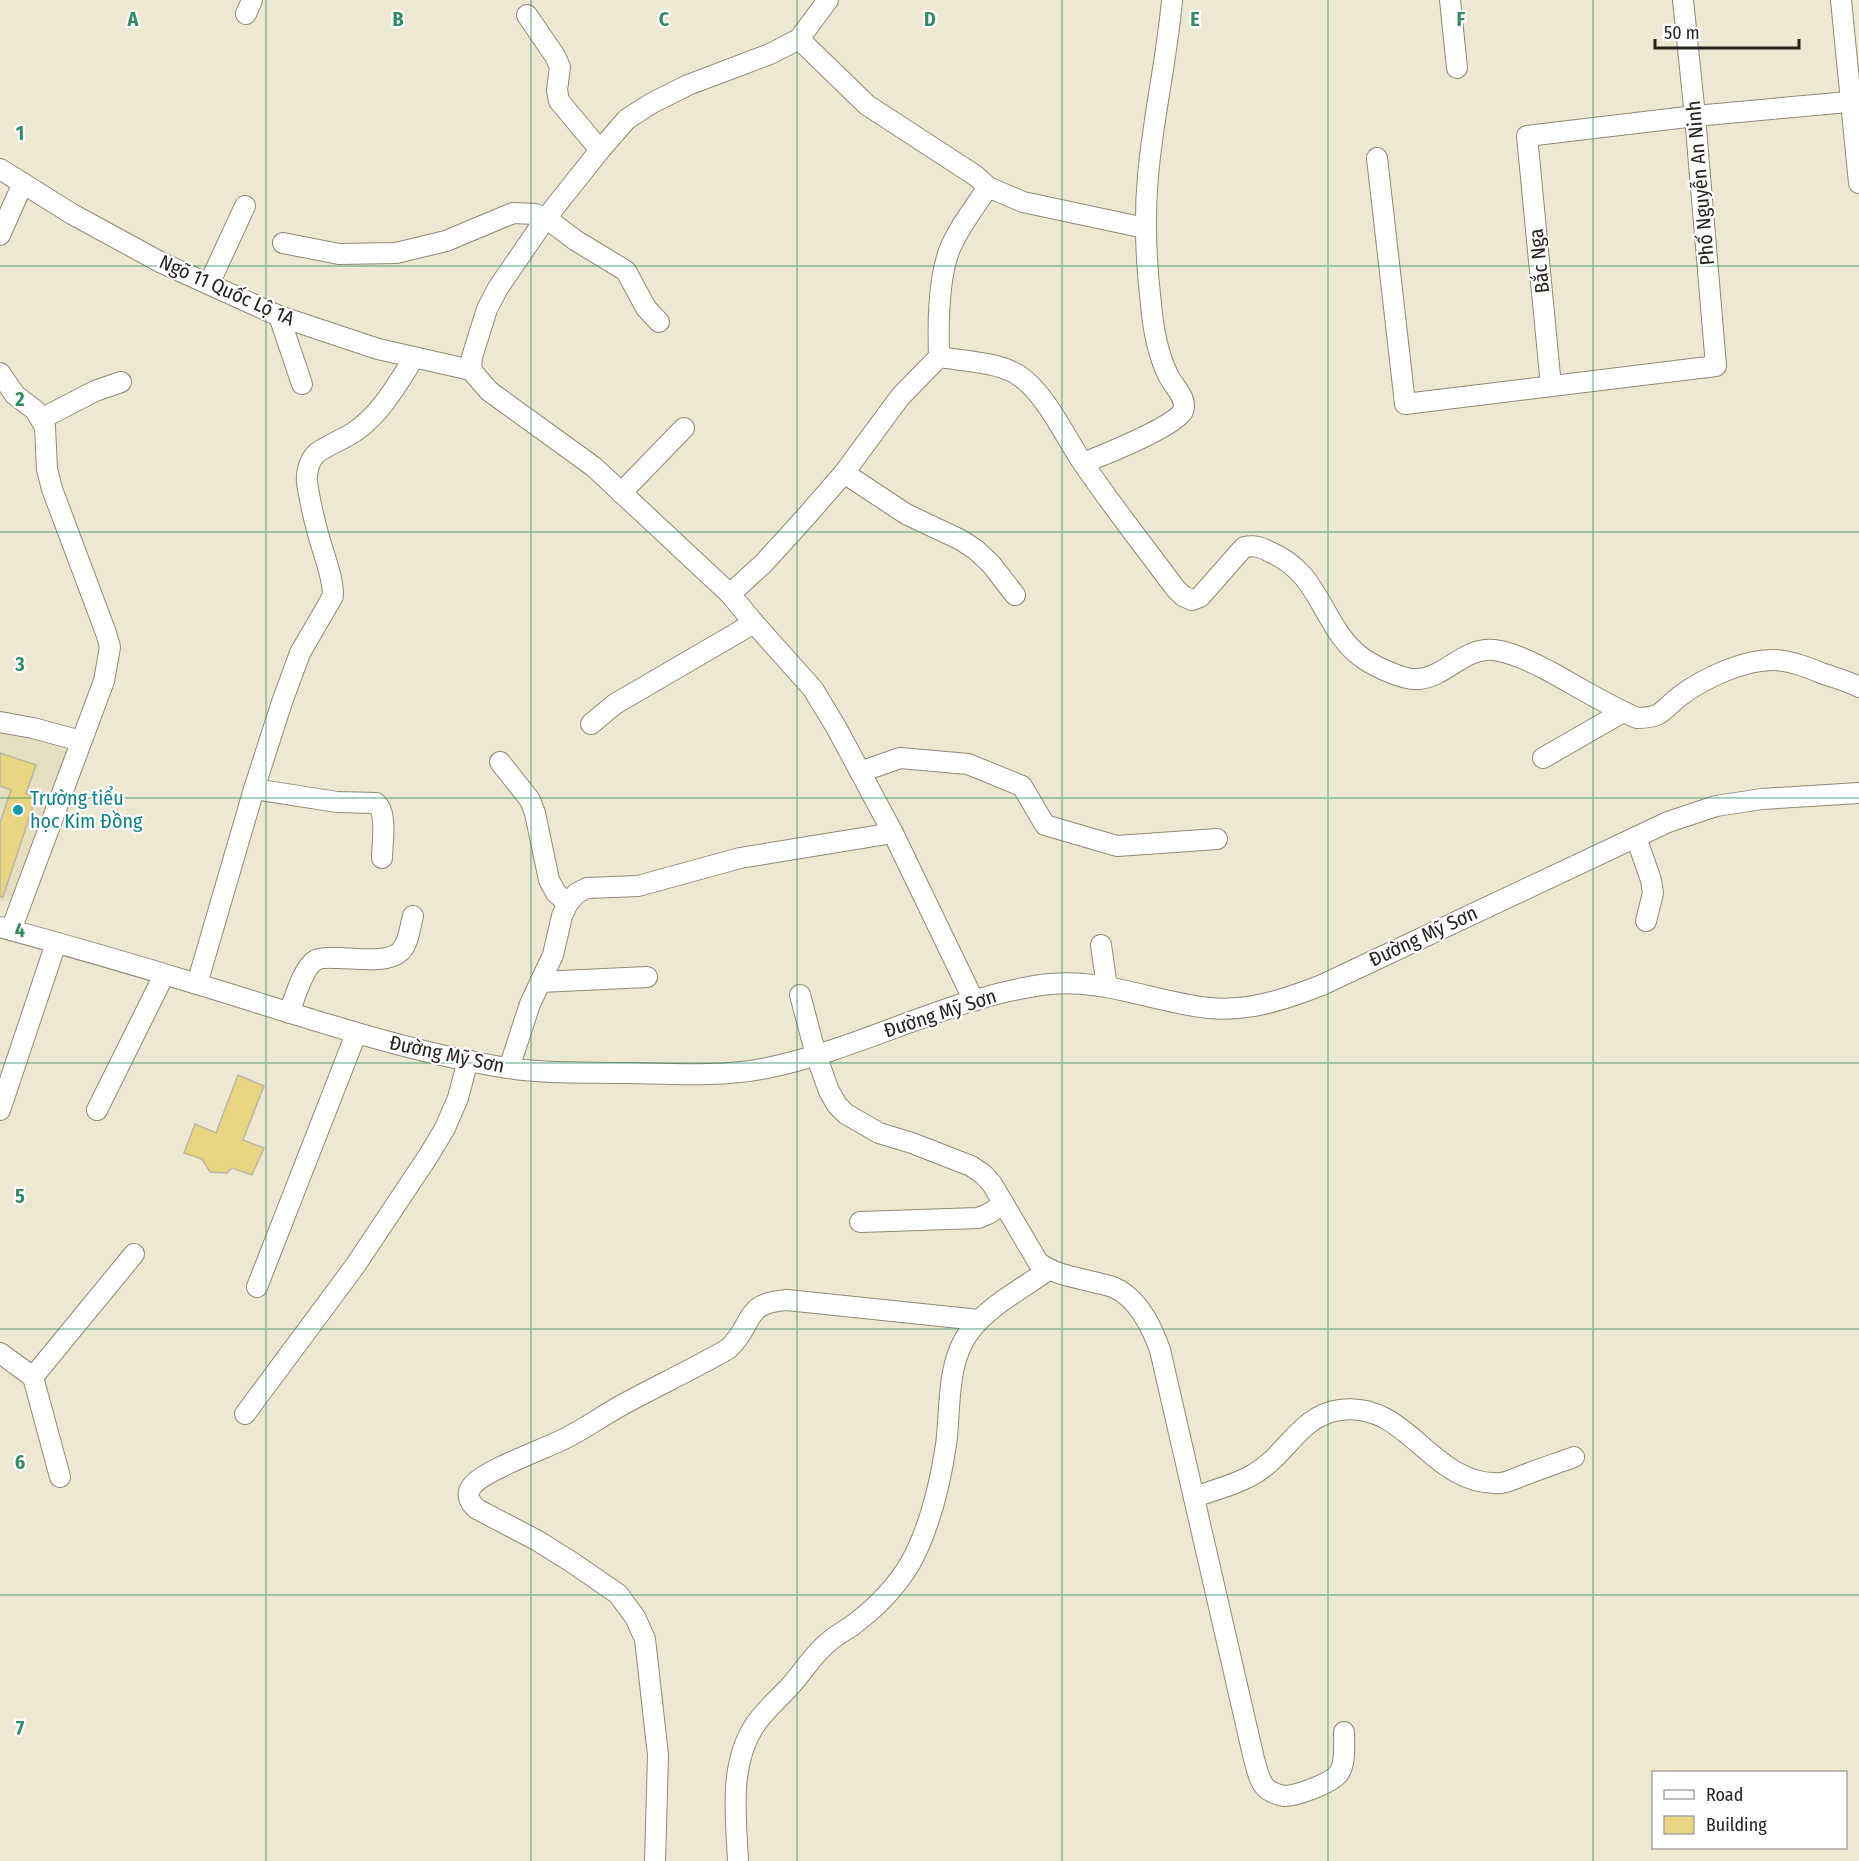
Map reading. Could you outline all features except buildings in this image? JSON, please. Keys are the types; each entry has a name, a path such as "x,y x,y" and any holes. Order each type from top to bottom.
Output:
{"street":[{"path":"828,0 799,39 770,54 688,85 652,103 627,119 546,218 498,288 487,309 472,357 471,370 489,390 580,457 730,594 813,689 893,833 974,1001"},
{"path":"1083,463 1137,440 1180,417 1184,409 1184,402 1169,376 1154,334 1145,228 1148,176 1172,0"},
{"path":"1450,0 1457,68"},
{"name":"Phố Nguyễn An Ninh","path":"1551,386 1716,366 1683,0"},
{"path":"1841,0 1855,101 1859,183"},
{"path":"527,15 560,67 557,90 559,101 600,150"},
{"path":"799,39 867,105 976,176 988,187 1023,202 1145,228"},
{"path":"1695,116 1855,101"},
{"name":"Bắc Nga","path":"1551,386 1527,136 1695,116"},
{"path":"1377,158 1405,404 1551,386"},
{"name":"Ngõ 11 Quốc Lộ 1A","path":"0,169 72,214 162,263 279,316 378,349 471,370"},
{"path":"0,235 23,183"},
{"path":"730,594 763,564 844,473 900,397 939,357 938,330 945,267 950,250 988,187"},
{"path":"209,284 244,206"},
{"path":"283,243 339,254 396,253 446,241 513,213 535,214 546,218 574,240 626,271 646,308 659,322"},
{"path":"279,316 302,384"},
{"path":"939,357 999,367 1016,373 1028,381 1041,396 1083,463 1183,596 1192,600 1200,597 1244,548 1252,545 1260,546 1278,555 1303,576 1351,649 1383,669 1417,680 1430,676 1470,653 1494,650 1532,663 1637,718 1652,718 1701,683 1753,661 1776,660 1793,663 1859,687"},
{"path":"197,984 254,789 300,653 333,596 333,585 318,536 307,481 311,460 317,453 355,432 371,420 414,358"},
{"path":"0,373 15,394 34,410 45,426 47,469 52,489 110,647 104,681 5,928"},
{"path":"41,419 95,391 121,382"},
{"path":"621,493 684,428"},
{"path":"844,473 906,514 961,540 976,550 991,564 1015,595"},
{"path":"591,724 615,704 754,623"},
{"path":"1543,758 1623,712"},
{"path":"0,722 81,741"},
{"path":"860,772 900,758 968,764 1022,786 1045,825 1117,846 1217,839"},
{"path":"500,762 530,800 535,813 549,880 556,893 568,903"},
{"name":"Đường Mỹ Sơn","path":"5,928 197,984 356,1034 468,1060 509,1068 562,1071 717,1073 765,1068 816,1055 974,1001 1045,984 1077,983 1107,987 1210,1008 1250,1007 1285,999 1322,985 1668,822 1716,806 1858,786"},
{"path":"254,789 337,802 376,803 383,814 382,858"},
{"path":"509,1068 526,1015 553,955 562,916 568,903 577,893 587,888 638,886 740,858 893,833"},
{"path":"1636,837 1651,880 1653,893 1646,921"},
{"path":"289,1013 304,975 316,960 327,958 387,959 402,950 413,916"},
{"path":"0,1110 56,944"},
{"path":"1101,945 1107,987"},
{"path":"97,1110 164,975"},
{"path":"540,982 648,977"},
{"path":"800,995 816,1055 829,1091 837,1105 846,1114 879,1133 971,1166 983,1174 992,1184 1038,1262 1048,1270 1115,1288 1129,1298 1153,1330 1160,1350 1254,1759 1261,1781 1266,1788 1272,1793 1285,1796 1309,1790 1332,1780 1342,1767 1344,1732"},
{"path":"257,1287 356,1034"},
{"path":"245,1414 355,1266 429,1155 445,1128 458,1098 468,1060"},
{"path":"860,1222 978,1218 1004,1204"},
{"path":"33,1377 134,1254"},
{"path":"738,1861 736,1801 739,1767 752,1729 818,1651 882,1602 897,1584 912,1560 936,1494 946,1444 956,1361 961,1347 968,1333 979,1320 1048,1270"},
{"path":"655,1861 658,1755 645,1639 635,1617 618,1594 573,1563 538,1541 477,1509 471,1503 470,1488 477,1481 500,1468 563,1440 728,1349 736,1342 751,1315 760,1306 770,1301 787,1300 979,1320"},
{"path":"0,1353 33,1377 60,1477"},
{"path":"1194,1497 1236,1483 1254,1474 1284,1449 1297,1432 1309,1422 1323,1414 1340,1410 1357,1409 1377,1414 1398,1424 1433,1457 1464,1477 1478,1482 1504,1483 1574,1457"}],"shaded area":[{"path":"0,728 61,743 68,755 17,898 5,902 0,901"}],"place":[{"name":"Trường tiểu học Kim Đồng","path":"18,810"}]}
